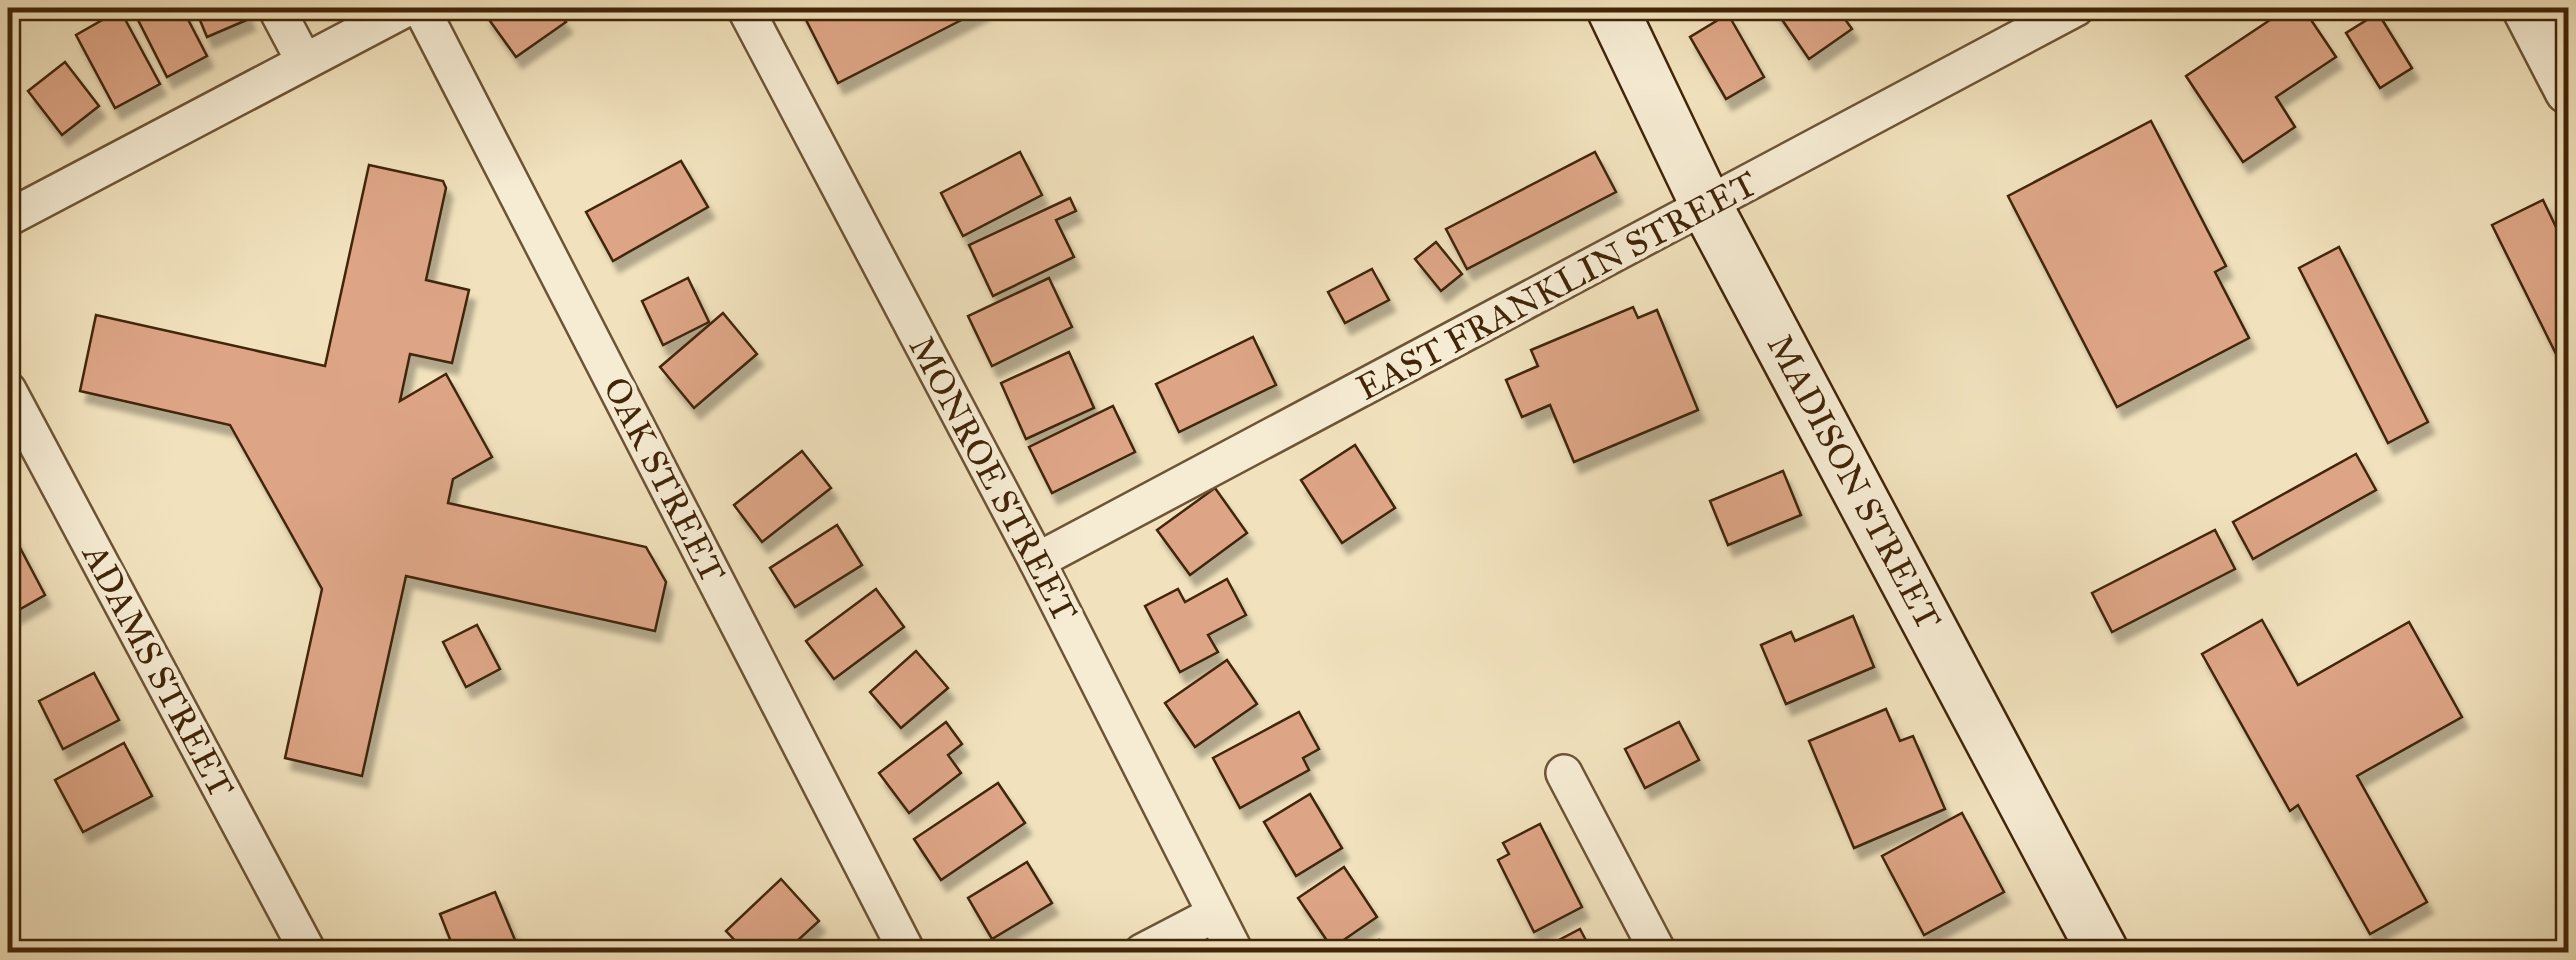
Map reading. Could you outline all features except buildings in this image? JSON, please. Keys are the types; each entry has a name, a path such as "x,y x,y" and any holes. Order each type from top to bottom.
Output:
{"main road":[{"name":"MADISON STREET","path":"1612,8 1707,207 2103,952"}],"street":[{"path":"276,8 304,62"},
{"path":"8,218 407,8"},
{"name":"OAK STREET","path":"421,8 908,952"},
{"name":"MONROE STREET","path":"745,8 1037,561 1235,952"},
{"name":"EAST FRANKLIN STREET","path":"1037,561 2076,8"},
{"path":"2525,8 2568,91"},
{"name":"ADAMS STREET","path":"10,401 308,952"},
{"path":"1564,773 1658,952"},
{"path":"1142,952 1215,914"}]}
